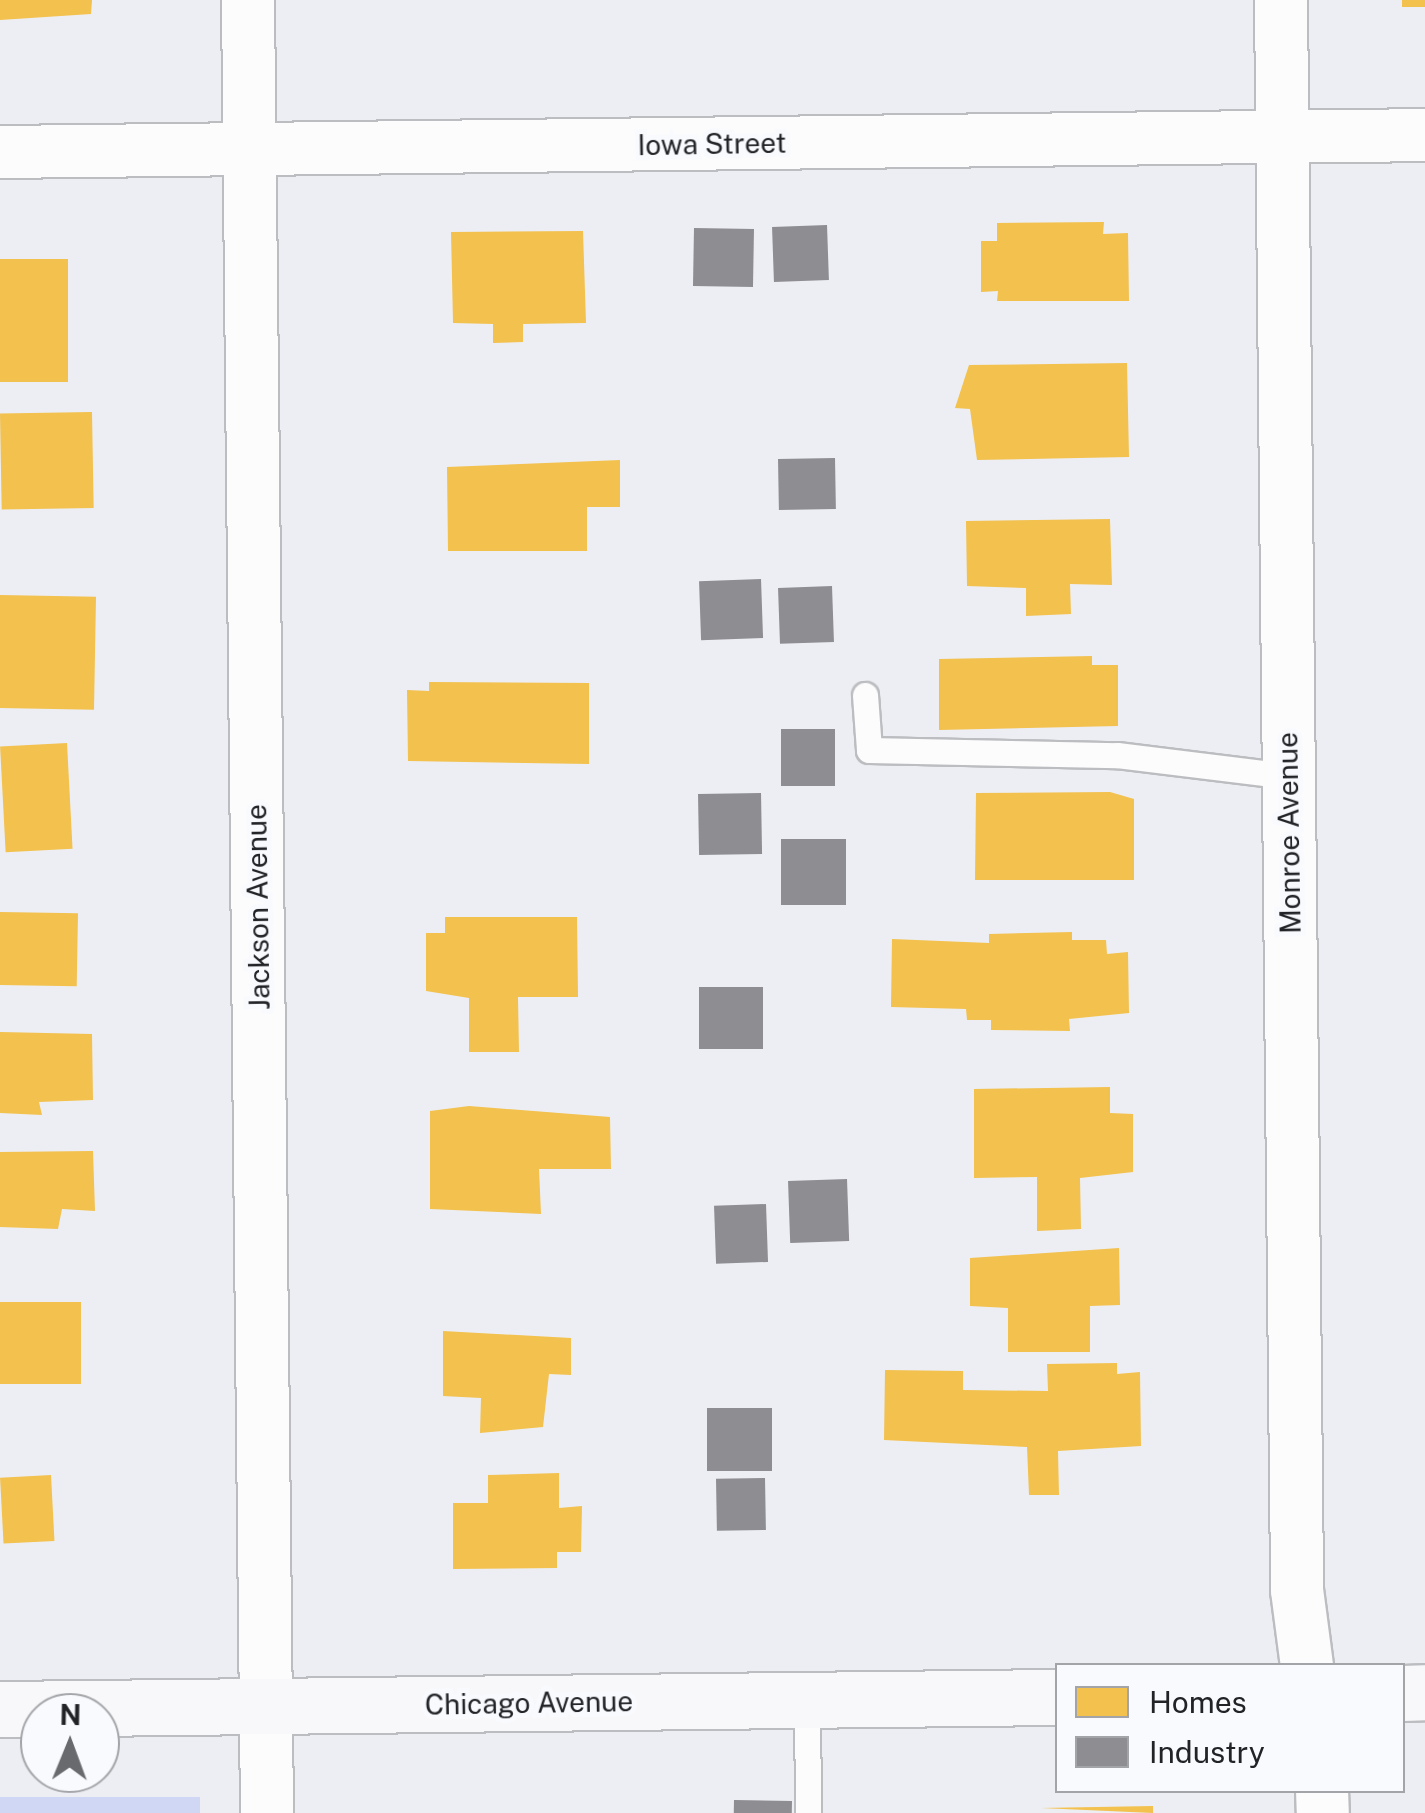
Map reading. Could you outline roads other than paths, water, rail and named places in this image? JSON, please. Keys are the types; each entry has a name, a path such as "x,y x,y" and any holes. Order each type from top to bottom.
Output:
{"main road":[{"name":"Chicago Avenue","path":"0,1709 1055,1697"}],"street":[{"name":"Jackson Avenue","path":"248,0 267,1813"},
{"name":"Monroe Avenue","path":"1281,0 1298,1590 1306,1663"},
{"name":"Iowa Street","path":"0,152 1425,136"}],"lane":[{"path":"865,695 869,750 1117,755 1289,776"},
{"path":"807,1700 808,1813"}]}
